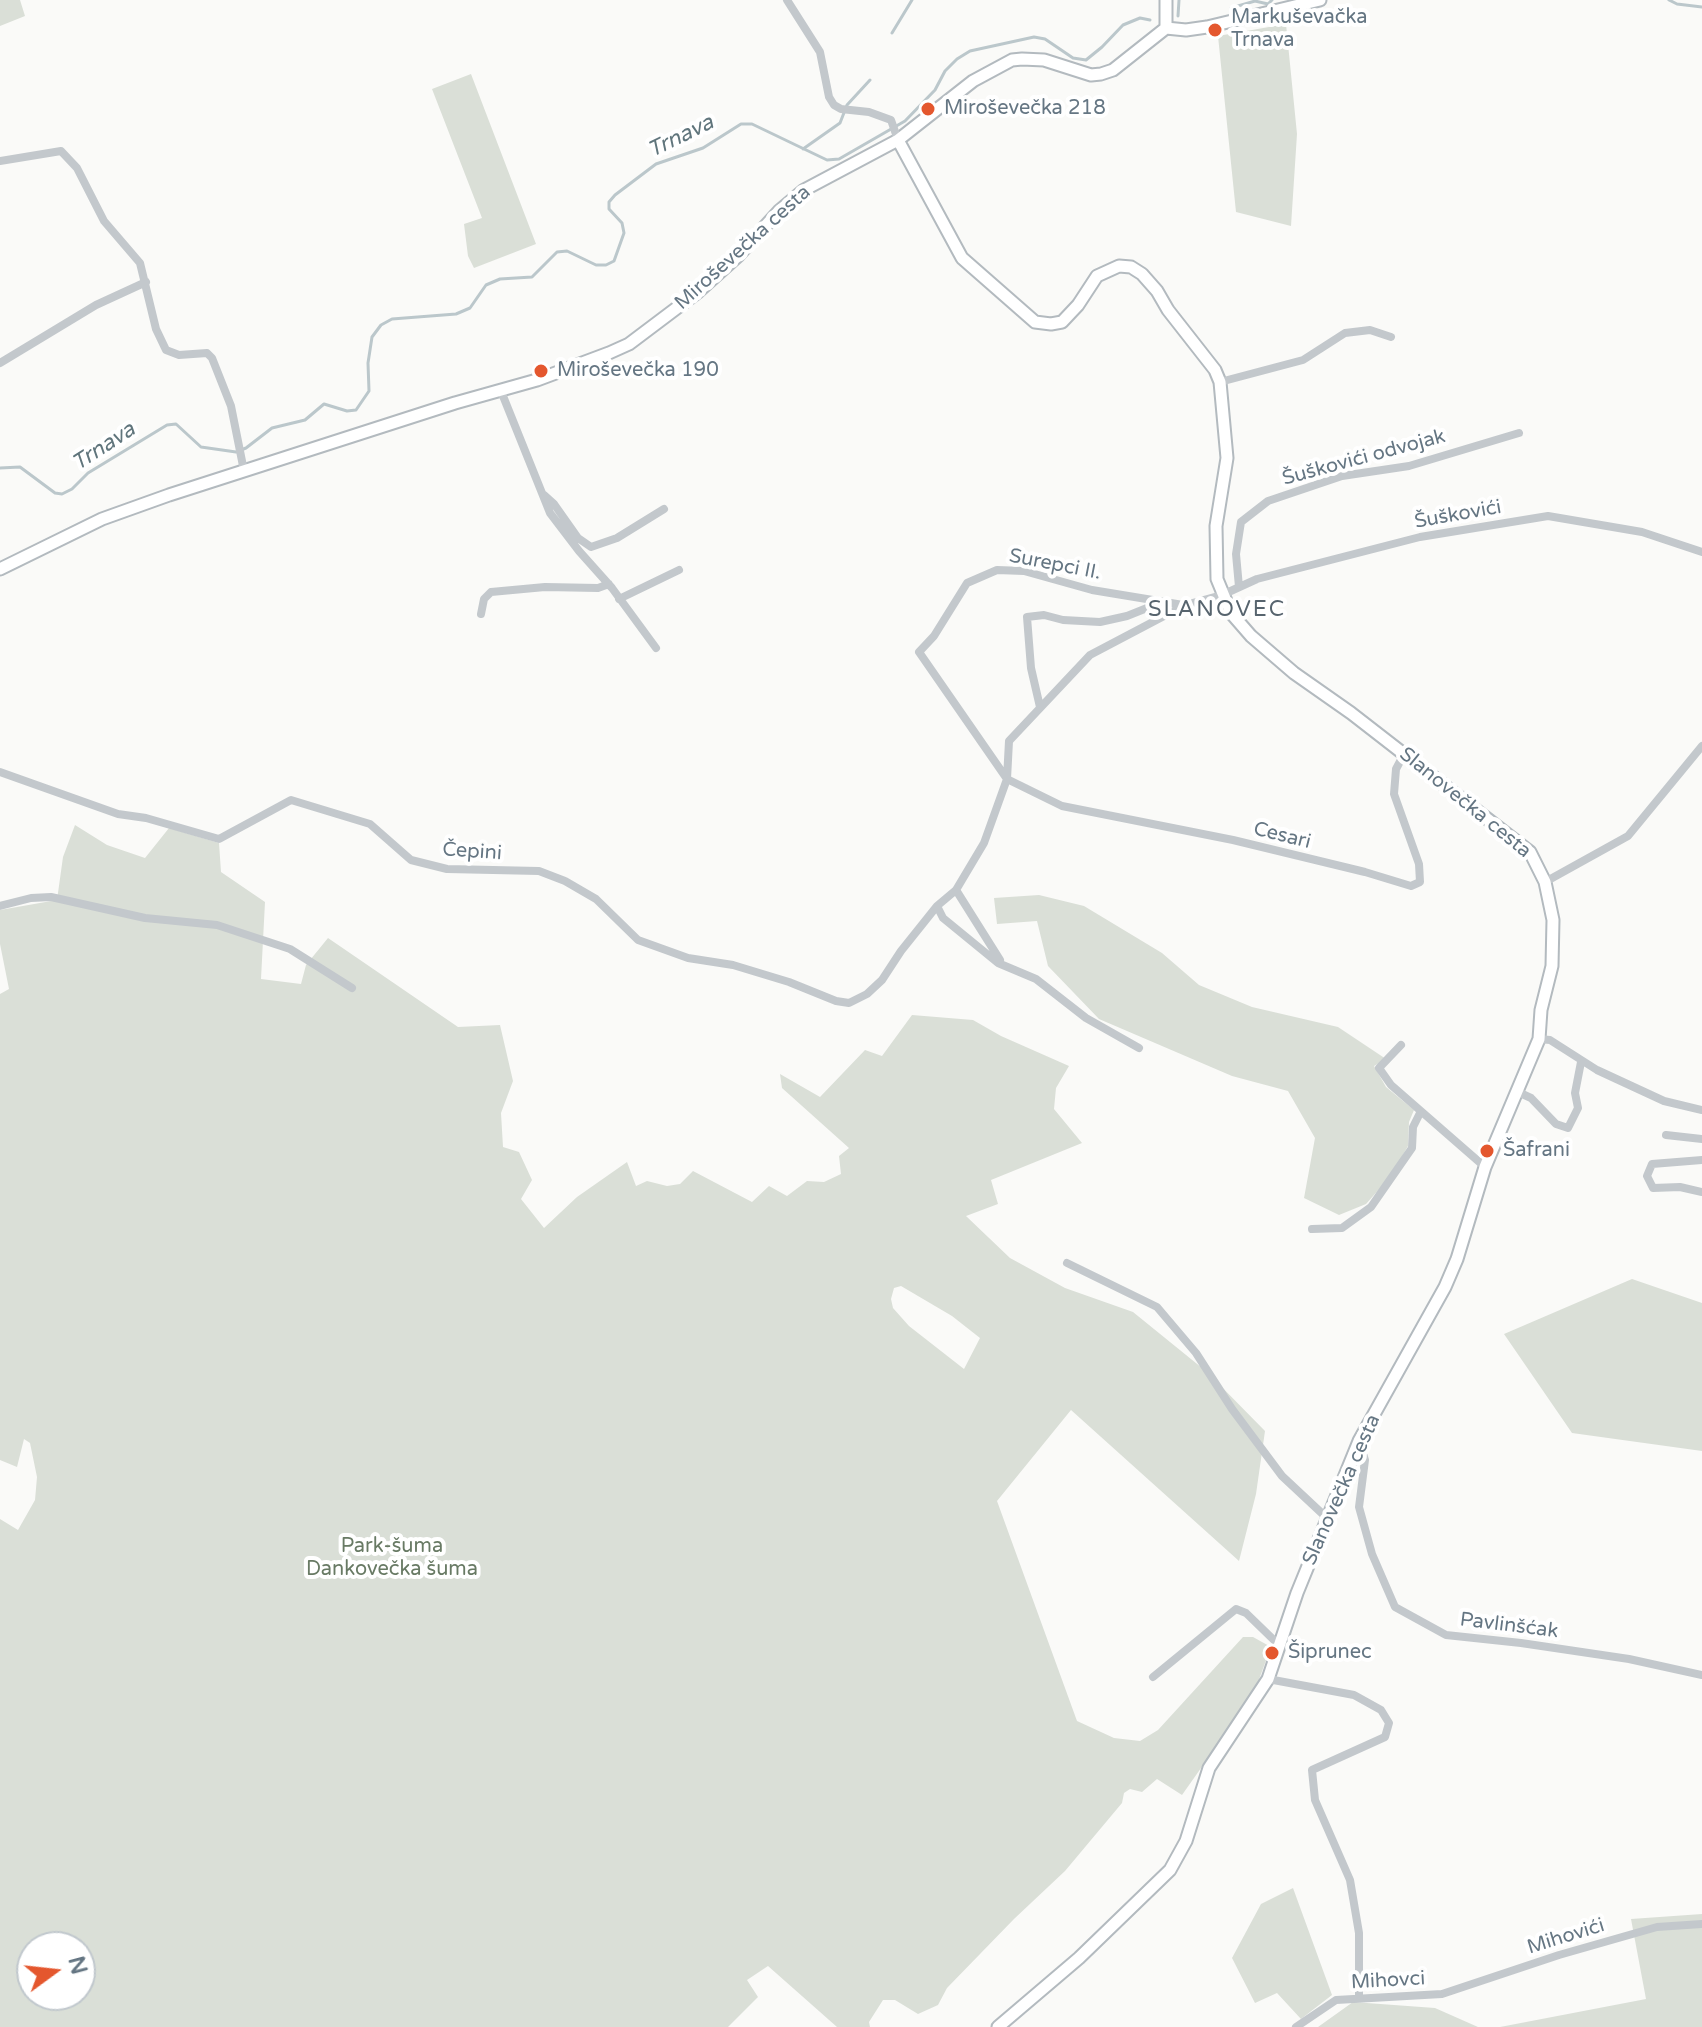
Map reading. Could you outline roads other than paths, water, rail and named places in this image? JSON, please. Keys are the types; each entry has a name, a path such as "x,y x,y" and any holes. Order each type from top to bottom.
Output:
{"street":[{"path":"787,0 820,52 829,97 844,110 882,115 896,131"},
{"path":"1166,0 1166,28 1186,30 1320,0"},
{"name":"Miroševečka cesta","path":"0,569 102,519 501,391 590,361 629,344 698,292 804,190 973,81 1012,60 1032,58 1075,72 1101,74 1113,70 1166,28"},
{"name":"Slanovečka cesta","path":"896,131 962,258 1035,322 1062,322 1078,305 1097,276 1107,269 1131,267 1157,291 1215,370 1220,382 1227,458 1216,526 1217,579 1231,613 1251,636 1294,673 1530,852 1545,882 1553,920 1552,966 1541,1010 1539,1039 1485,1167 1457,1259 1445,1287 1359,1441 1278,1644 1268,1679 1209,1768 1186,1841 1170,1870 1079,1958 998,2027"},
{"path":"0,161 61,151 77,168 104,221 140,263 156,329 166,350 179,355 207,353 212,358 231,406 244,471"},
{"path":"0,363 96,305 146,282"},
{"path":"1220,382 1303,360 1345,333 1370,330 1391,337"},
{"path":"501,391 550,513 609,584 656,648"},
{"name":"Šuškovići odvojak","path":"1239,587 1236,554 1241,522 1268,501 1342,476 1409,466 1519,433"},
{"path":"544,495 578,538 591,547 617,538 664,509"},
{"name":"Šuškovići","path":"1222,595 1257,579 1420,537 1548,516 1642,532 1702,552"},
{"path":"619,599 679,570"},
{"name":"Surepci II.","path":"1007,779 919,652 939,628 967,583 997,570 1024,571 1092,590 1185,605"},
{"path":"481,614 484,599 491,592 545,587 598,588 609,584"},
{"path":"1139,1048 1086,1018 1036,979 1003,964 962,936 943,918 937,906 956,890 984,843 1007,779 1009,741 1040,707 1090,655 1185,605 1222,595"},
{"path":"1040,707 1031,668 1027,617 1044,615 1063,620 1100,622 1127,616 1162,601"},
{"path":"1545,882 1628,836 1702,746"},
{"name":"Cesari","path":"1007,779 1062,806 1233,840 1411,886 1420,882 1419,864 1394,794 1396,769 1404,754"},
{"name":"Čepini","path":"0,772 118,814 146,818 219,839 291,800 370,824 411,860 447,869 539,871 565,881 596,899 638,940 688,958 733,965 849,1003 867,994 882,980 937,906"},
{"path":"956,890 1003,964"},
{"path":"0,906 31,898 51,897 145,918 217,925 290,949 352,988"},
{"path":"1539,1039 1550,1040 1581,1062 1664,1101 1702,1110"},
{"path":"1401,1045 1379,1068 1391,1085 1485,1167"},
{"path":"1518,1092 1531,1098 1556,1124 1568,1128 1578,1108 1575,1093 1581,1062"},
{"path":"1312,1229 1342,1228 1371,1207 1412,1148 1413,1127 1421,1111"},
{"path":"1666,1135 1702,1139"},
{"path":"1702,1160 1652,1164 1647,1176 1653,1188 1680,1187 1702,1192"},
{"path":"1067,1263 1157,1307 1196,1353 1232,1409 1282,1476 1328,1519"},
{"name":"Pavlinšćak","path":"1359,1441 1365,1460 1359,1507 1372,1554 1395,1607 1446,1635 1629,1659 1702,1675"},
{"path":"1153,1677 1236,1609 1246,1613 1278,1644"},
{"path":"1268,1679 1354,1695 1381,1710 1389,1723 1385,1737 1312,1770 1315,1800 1350,1880 1359,1933 1359,1997"},
{"name":"Mihovići","path":"1442,1994 1559,1955 1657,1927 1702,1924"},
{"name":"Mihovci","path":"1296,2027 1336,2000 1442,1994"}],"waterway":[{"path":"892,33 912,0"},
{"name":"Trnava","path":"1178,16 1179,0"},
{"path":"1231,8 1255,1 1268,4 1272,0"},
{"path":"1669,0 1702,7"},
{"name":"Trnava","path":"0,468 20,467 55,493 62,494 88,473 167,425 176,424 201,447 236,452 272,428 305,420 324,404 347,411 356,410 369,391 368,363 372,337 381,325 392,319 456,314 470,308 486,285 500,279 532,277 557,252 567,251 596,265 614,261 624,233 622,223 609,209 609,202 656,164 703,148 741,124 752,124 827,160 839,159 905,121 935,90 945,71 970,51 1034,37 1045,39 1073,58 1086,60 1123,25 1140,18 1150,20"},
{"path":"803,149 840,123 847,105 870,80"}],"place":[{"name":"Markuševačka Trnava","path":"1215,30"},
{"name":"Miroševečka 218","path":"928,109"},
{"name":"Miroševečka 190","path":"541,371"},
{"name":"Šafrani","path":"1487,1151"},
{"name":"Šiprunec","path":"1272,1653"}],"district":[{"name":"SLANOVEC","path":"1217,610"}],"park label":[{"name":"Park-šuma Dankovečka šuma","path":"392,1558"}]}
